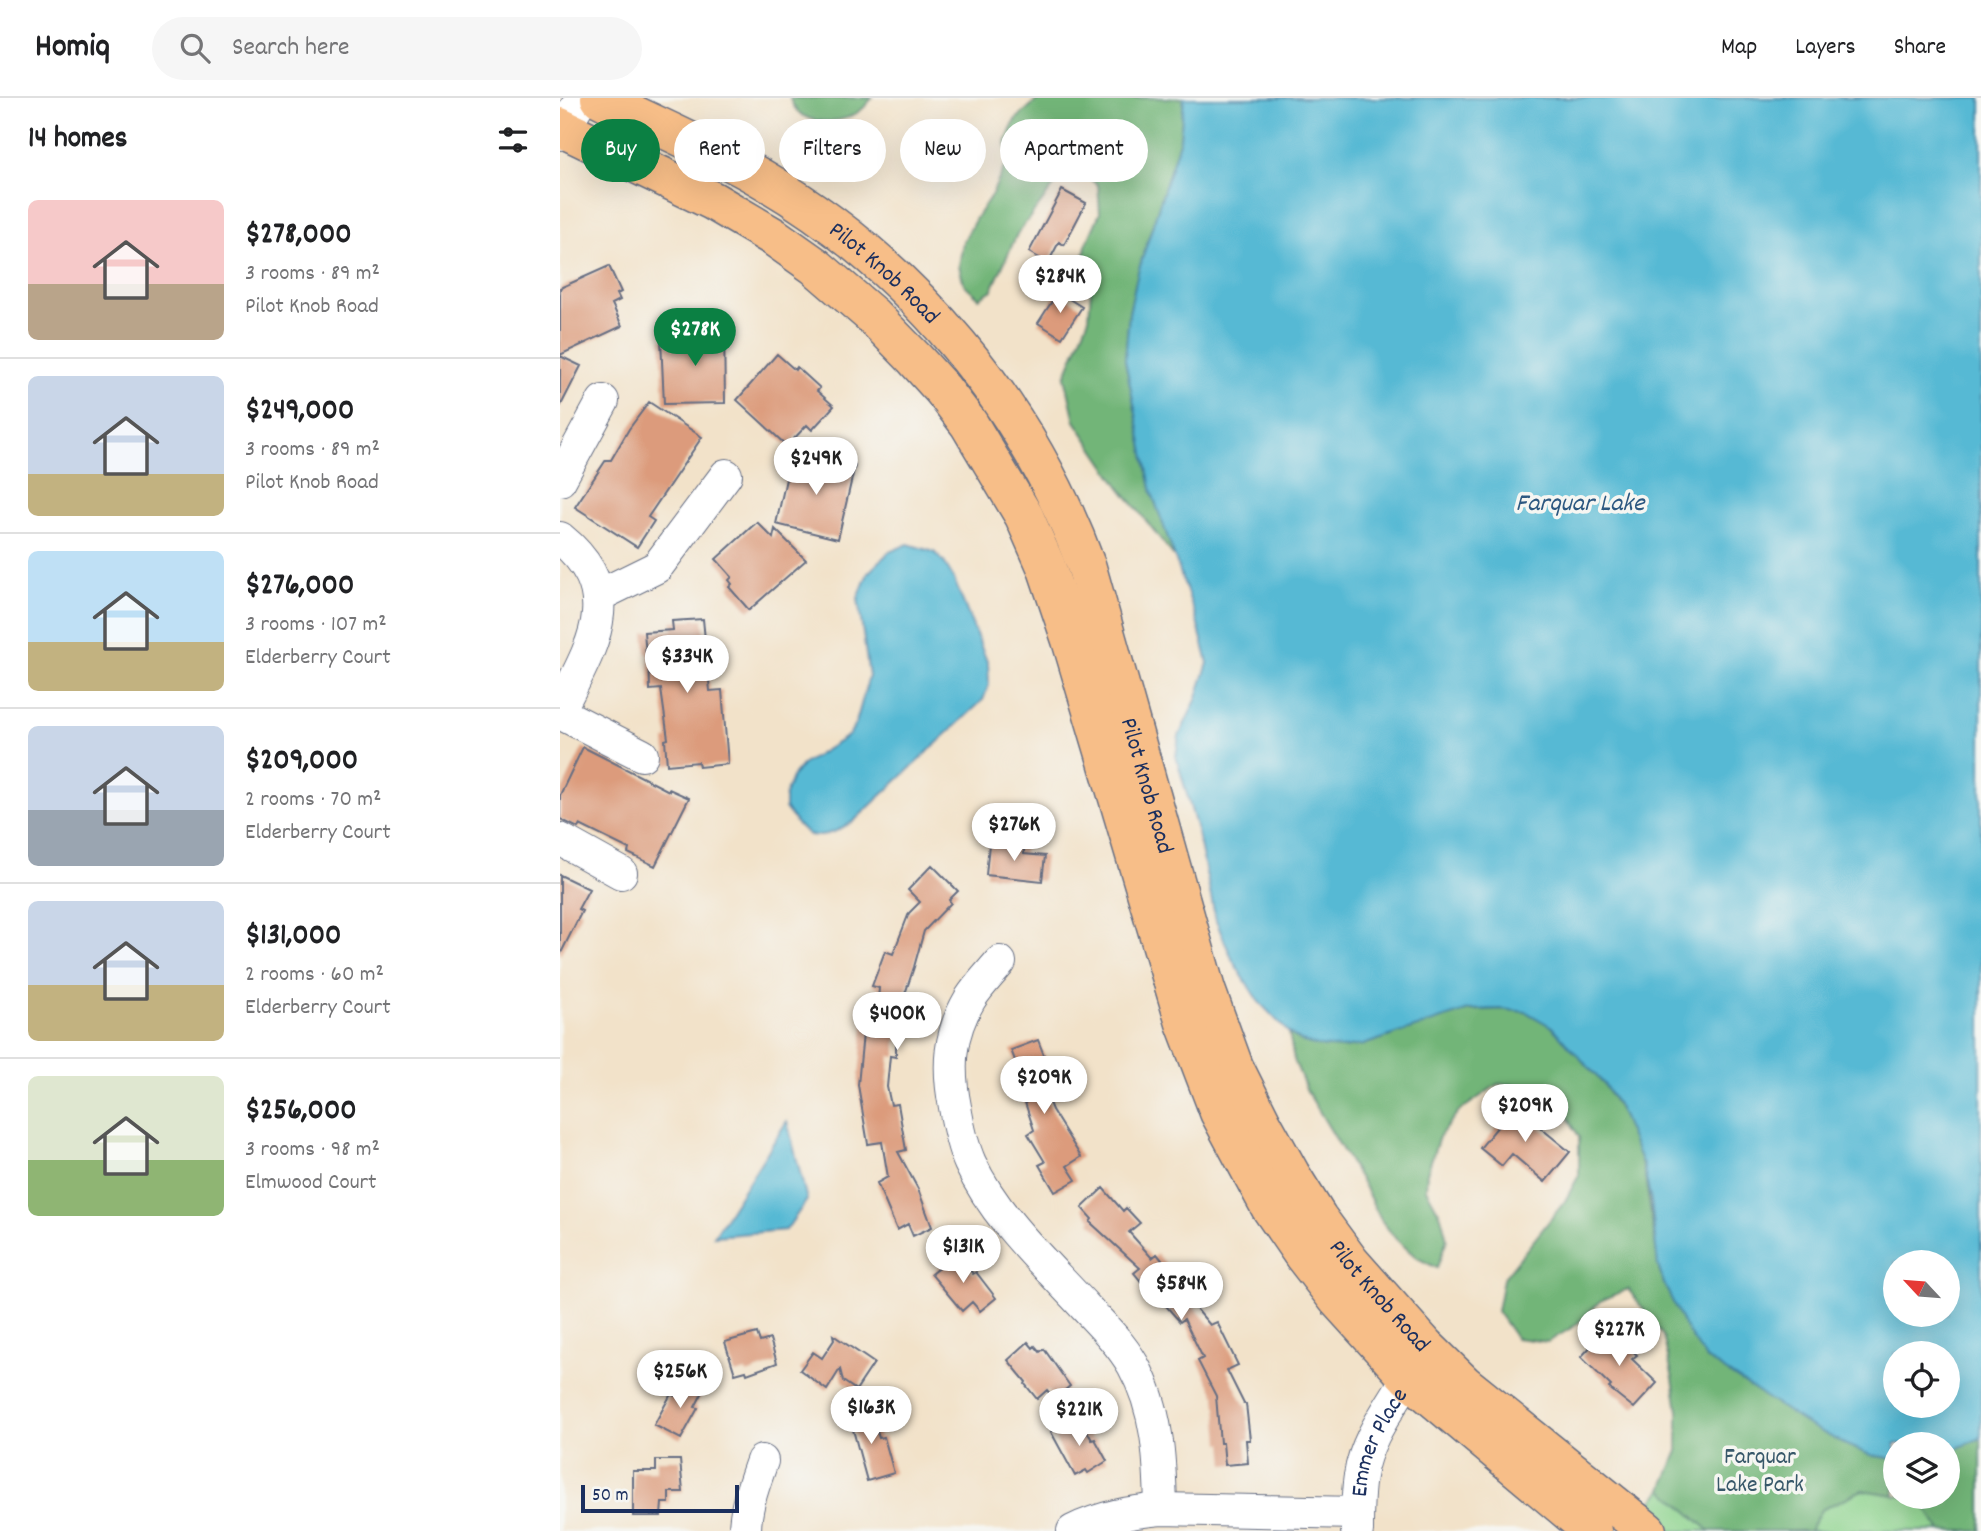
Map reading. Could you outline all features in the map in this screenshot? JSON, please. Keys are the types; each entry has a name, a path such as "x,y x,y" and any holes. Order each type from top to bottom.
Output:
{"main road":[{"name":"Pilot Knob Road","path":"600,98 761,178 836,228 889,272 947,331 992,387 1013,417 1055,491 1087,568 1191,943 1234,1067 1262,1123 1318,1218 1416,1361 1464,1384 1647,1531"},
{"name":"Pilot Knob Road","path":"566,122 713,201 774,237 816,266 873,316 915,359 969,424 1024,516 1046,566 1071,640 1185,1023 1219,1112 1270,1207 1338,1300 1416,1361 1592,1531"}],"street":[{"path":"560,480 603,401"},
{"path":"598,596 657,567 726,475"},
{"path":"560,538 585,562 598,596 597,631 560,711 642,755"},
{"path":"560,839 621,873"},
{"path":"1000,962 971,997 957,1026 950,1054 952,1091 959,1127 970,1161 987,1194 1132,1363 1146,1392 1155,1424 1160,1457 1161,1509"},
{"name":"Emmer Place","path":"1357,1522 1360,1474 1373,1437 1416,1361"},
{"path":"744,1531 744,1521 762,1461"},
{"path":"1073,1531 1102,1518 1161,1509 1357,1522"}],"green space":[{"path":"790,98 872,98 864,107 842,119 812,119 795,109"},
{"path":"1042,98 1184,98 1180,139 1138,272 1129,313 1125,360 1152,493 1176,559 1119,486 1075,421 1065,377 1089,318 1091,287 1082,269 1086,245 1100,213 1098,185 1094,182 1148,182 1148,119 1016,119"},
{"path":"1000,177 1000,182 1057,182 1017,234 992,290 979,298 964,284 959,266 963,242"},
{"path":"1502,1009 1526,1012 1551,1026 1604,1084 1636,1142 1645,1176 1660,1273 1706,1358 1844,1444 1883,1457 1883,1493 1862,1490 1821,1510 1809,1531 1710,1531 1662,1489 1678,1451 1678,1411 1673,1378 1663,1336 1628,1289 1600,1301 1576,1325 1548,1342 1516,1338 1497,1311 1503,1279 1565,1201 1579,1175 1579,1137 1566,1113 1518,1085 1498,1084 1458,1112 1439,1137 1427,1173 1426,1189 1441,1216 1447,1239 1437,1268 1417,1258 1396,1239 1381,1220 1363,1184 1307,1091 1294,1060 1289,1033 1301,1041 1342,1048 1363,1045 1464,1011"},
{"name":"Farquar Lake Park","path":"1742,1381 1803,1422 1870,1455 1883,1457 1883,1509 1960,1509 1960,1481 1981,1531 1647,1531 1648,1507 1731,1404"},
{"path":"1981,1437 1981,1531 1941,1531 1926,1509 1960,1509 1960,1447"}],"water":[{"name":"Farquar Lake","path":"1184,98 1981,98 1981,1438 1960,1447 1960,1432 1883,1432 1883,1457 1870,1455 1803,1422 1706,1358 1686,1329 1658,1266 1651,1201 1643,1165 1618,1106 1604,1084 1552,1027 1526,1012 1502,1009 1469,1010 1363,1045 1342,1048 1317,1046 1301,1041 1288,1032 1258,1001 1233,961 1216,921 1197,830 1176,756 1179,736 1196,700 1208,663 1196,617 1152,493 1125,360 1129,313 1138,272 1180,139"},
{"path":"908,544 934,552 953,577 988,664 989,684 983,700 854,821 821,836 809,835 785,808 785,795 792,777 802,765 849,735 856,723 869,676 858,598 868,573 889,552"},
{"path":"787,1121 807,1200 786,1230 714,1236"}],"building":[{"path":"1062,190 1086,203 1064,245 1059,242 1048,263 1029,252"},
{"path":"609,266 621,292 617,294 620,300 612,304 622,326 560,355 560,288"},
{"path":"1058,292 1082,307 1062,338 1038,323"},
{"path":"691,327 724,327 725,403 664,404 661,339 691,338"},
{"path":"777,354 795,370 797,367 820,388 817,391 834,406 812,430 807,425 787,446 737,400"},
{"path":"560,356 581,366 560,407"},
{"path":"649,402 702,437 648,517 654,521 637,547 575,507 606,460 611,460"},
{"path":"822,457 855,465 838,539 776,524 790,461 819,468"},
{"path":"757,522 773,538 775,529 806,560 749,610 729,587 732,577 716,559"},
{"path":"703,619 710,691 722,690 728,764 699,767 698,762 667,765 665,740 668,739 661,689 650,690 649,654 646,654 644,632 673,630 672,621"},
{"path":"583,747 669,791 689,798 655,866 628,853 629,849 580,825 578,828 560,819 560,795"},
{"path":"989,844 1024,847 1024,854 1045,856 1042,881 986,875"},
{"path":"932,865 958,891 949,900 951,903 924,931 902,1003 896,1057 890,1056 887,1087 891,1105 898,1104 906,1150 898,1152 918,1189 932,1227 913,1236 908,1224 897,1230 877,1183 888,1177 882,1142 868,1144 858,1085 864,1023 876,1024 879,988 872,986 885,951 893,954 909,913 920,902 908,890"},
{"path":"560,875 589,889 578,909 582,911 560,955"},
{"path":"1038,1040 1056,1086 1044,1090 1052,1110 1081,1157 1067,1166 1076,1180 1055,1192 1039,1165 1045,1162 1028,1134 1034,1130 1014,1069 1018,1068 1011,1050"},
{"path":"1517,1103 1540,1122 1537,1125 1570,1152 1545,1182 1512,1154 1502,1166 1480,1148"},
{"path":"1103,1188 1123,1211 1126,1208 1140,1223 1129,1232 1152,1258 1157,1254 1180,1282 1176,1285 1210,1325 1217,1322 1238,1365 1227,1370 1246,1404 1250,1440 1246,1440 1248,1463 1225,1465 1223,1443 1220,1443 1216,1396 1198,1361 1203,1358 1184,1319 1180,1322 1160,1299 1157,1301 1134,1273 1140,1268 1090,1222 1092,1219 1082,1208"},
{"path":"953,1256 963,1268 966,1265 973,1274 976,1272 996,1298 980,1311 972,1302 962,1311 931,1274"},
{"path":"1608,1328 1637,1355 1632,1359 1657,1383 1634,1408 1609,1388 1611,1386 1581,1357"},
{"path":"757,1333 760,1342 770,1339 777,1363 747,1374 746,1371 735,1374 725,1342"},
{"path":"833,1335 874,1363 856,1390 843,1381 840,1369 827,1390 800,1370 813,1352 822,1358 834,1340"},
{"path":"1028,1342 1040,1352 1044,1349 1070,1386 1054,1399 1047,1390 1037,1399 1008,1360"},
{"path":"684,1380 704,1390 695,1407 698,1408 681,1439 654,1425 671,1394 675,1396"},
{"path":"870,1409 879,1438 884,1437 894,1473 867,1481 849,1415"},
{"path":"1074,1419 1082,1434 1087,1431 1092,1440 1095,1439 1107,1461 1088,1473 1086,1470 1075,1476 1051,1432"},
{"path":"656,1460 680,1460 683,1492 669,1492 669,1503 662,1503 661,1516 633,1516 633,1471 656,1471"}]}
